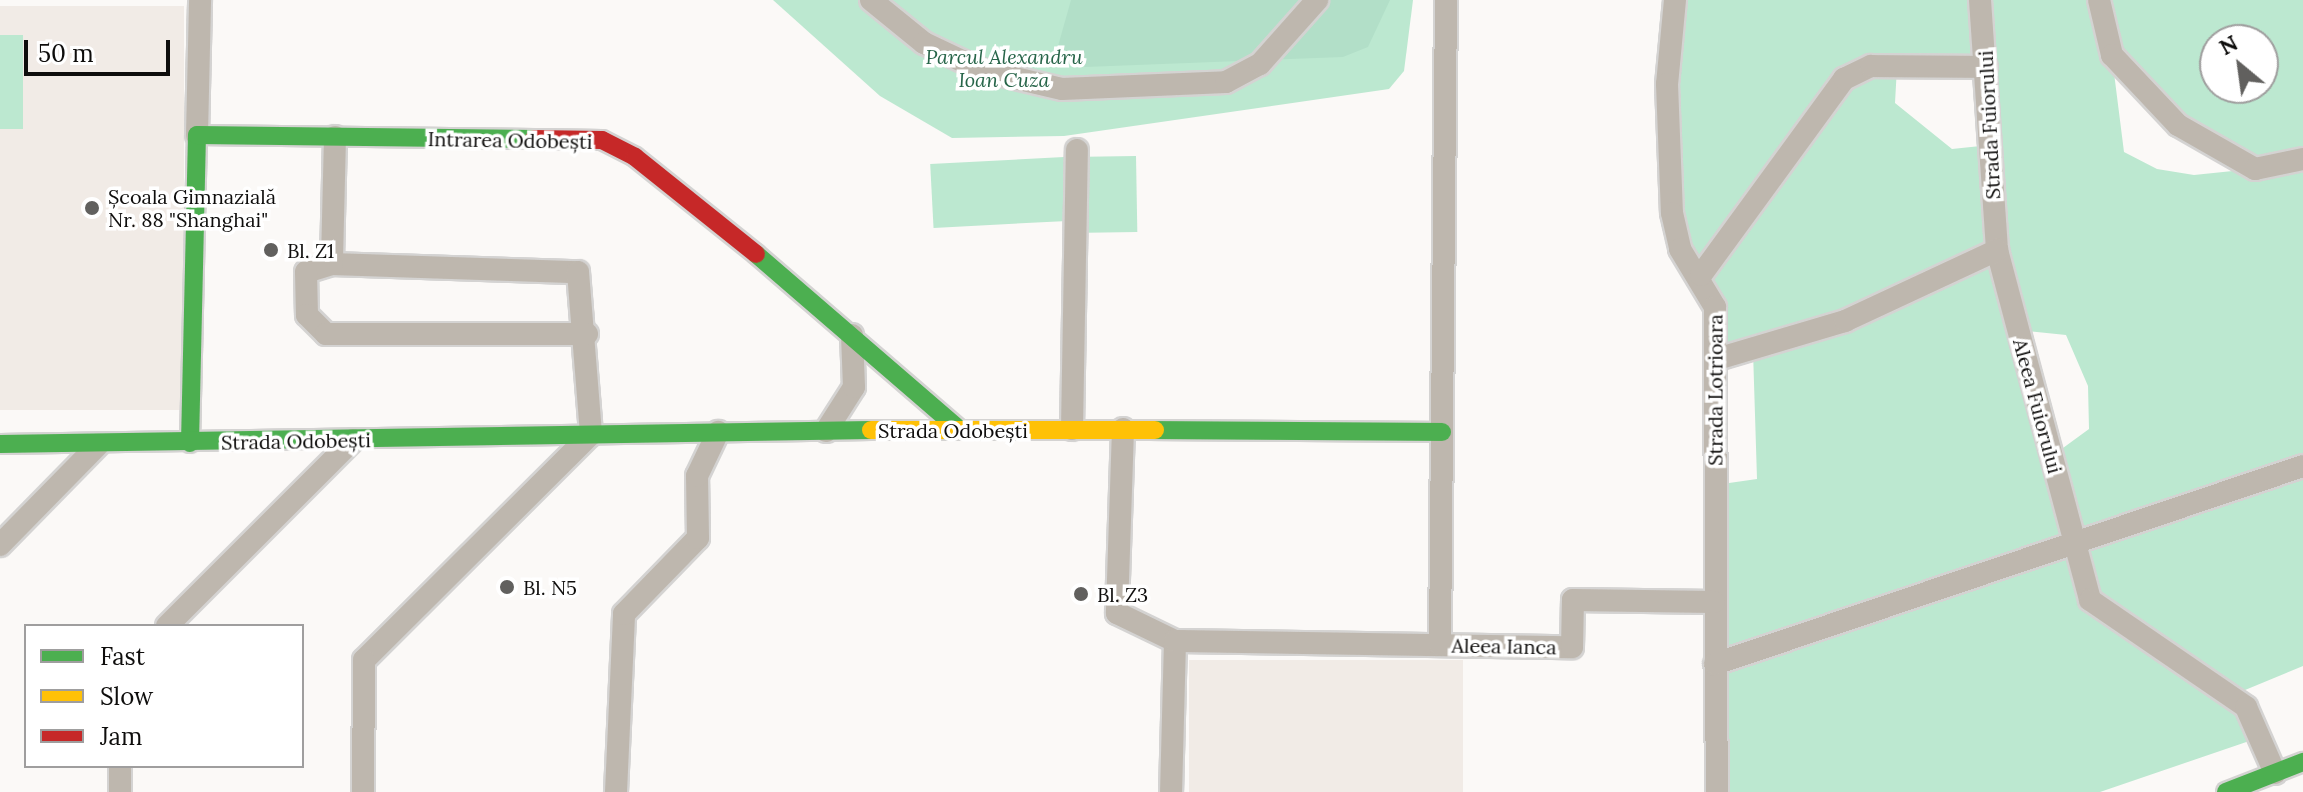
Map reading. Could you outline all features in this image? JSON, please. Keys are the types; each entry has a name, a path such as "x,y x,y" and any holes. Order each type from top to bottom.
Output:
{"street":[{"path":"190,443 200,0"},
{"path":"871,0 924,43 981,70 1062,89 1226,82 1260,64 1317,0"},
{"name":"Aleea Ianca","path":"1440,645 1446,0"},
{"name":"Strada Lotrioara","path":"1675,0 1667,84 1672,213 1680,249 1701,275 1715,307 1717,792"},
{"name":"Strada Fuiorului","path":"1980,0 1997,250"},
{"path":"2099,0 2112,55 2178,125 2255,169 2303,159"},
{"path":"1701,275 1844,79 1871,66 1986,67"},
{"name":"Intrarea Odobești","path":"197,135 602,140 668,183 852,335 959,429"},
{"path":"332,264 335,137"},
{"path":"1072,429 1077,150"},
{"path":"1717,359 1845,321 1997,250"},
{"name":"Aleea Fuiorului","path":"1997,250 2090,600 2246,707 2275,773"},
{"path":"363,792 364,660 591,434 587,334 581,280 572,270 332,264 306,272 307,315 326,334 587,334"},
{"path":"826,431 854,387 852,335"},
{"name":"Strada Odobești","path":"0,444 98,445 959,429 1442,432"},
{"path":"1123,429 1117,613 1175,641 1171,792"},
{"path":"616,792 624,614 698,538 697,476 718,432"},
{"path":"169,624 353,440"},
{"path":"0,545 98,445"},
{"path":"1715,664 2303,466"},
{"name":"Aleea Ianca","path":"1175,641 1572,647 1573,600 1714,602"},
{"path":"2226,792 2303,762"},
{"path":"120,768 120,792"}],"shaded area":[{"name":"Școala Gimnazială Nr. 88 \"Shanghai\"","path":"0,6 184,6 184,410 0,410"},
{"path":"1189,660 1463,660 1463,792 1189,792"}],"green space":[{"name":"Parcul Alexandru Ioan Cuza","path":"773,0 1413,0 1404,71 1389,89 1064,136 952,138 880,96"},
{"path":"1071,0 1390,0 1368,47 1343,57 1085,67 1058,46"},
{"path":"1675,0 2303,0 2303,666 2233,695 2261,737 2100,792 1717,792 1715,485 1757,479 1753,351 1717,359 1715,307 1680,249","holes":["2112,57 2127,77 2252,169 2194,175 2157,169 2124,152","1897,67 1986,67 1990,145 1952,149 1895,103","2018,330 2066,335 2088,386 2089,429 2052,456"]},
{"path":"0,35 23,35 23,129 0,129"},
{"path":"1136,156 1137,232 1087,233 1086,157"},
{"path":"1064,157 1067,221 934,228 930,164"}],"traffic: fast":[{"path":"190,443 197,135 534,139"},
{"path":"756,254 959,429"},
{"path":"0,444 871,430"},
{"path":"1155,430 1442,432"},
{"path":"2226,792 2303,762"}],"traffic: slow":[{"path":"871,430 1155,430"}],"traffic: jam":[{"path":"534,139 602,140 635,157 756,254"}],"place":[{"name":"Școala Gimnazială Nr. 88 \"Shanghai\"","path":"92,208"},
{"name":"Bl. Z1","path":"271,250"},
{"name":"Bl. N5","path":"507,587"},
{"name":"Bl. Z3","path":"1081,594"}]}
